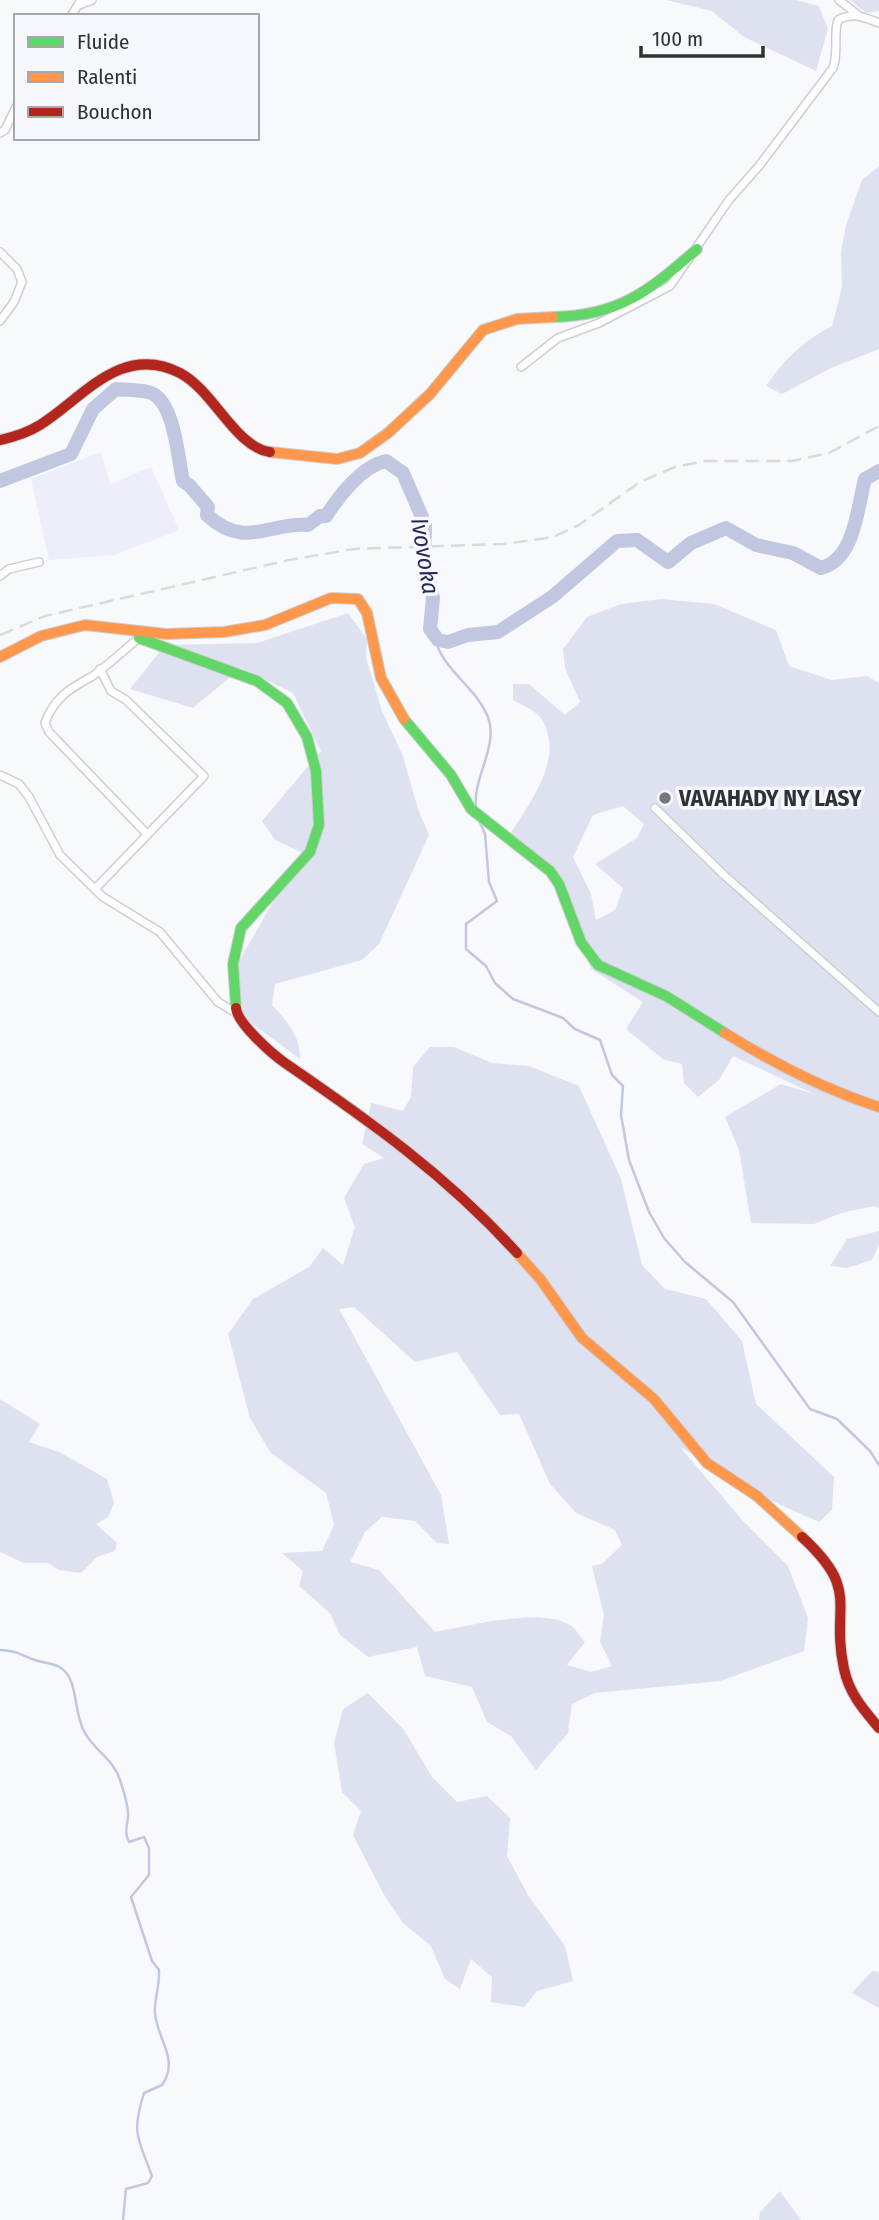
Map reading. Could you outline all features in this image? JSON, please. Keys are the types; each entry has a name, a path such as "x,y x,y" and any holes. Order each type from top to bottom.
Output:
{"street":[{"path":"80,3 92,0"},
{"path":"839,0 859,15 879,23"},
{"path":"522,367 558,338 600,323 670,286 729,200 759,166 833,68 837,56 834,33 838,20 849,14 859,15"},
{"path":"0,133 5,130 14,111"},
{"path":"0,440 30,433 70,401 88,382 110,370 142,364 162,365 190,379 210,396 243,436 259,450 347,458 387,433 420,405 448,374 467,345 488,327 516,319 600,313 637,295 697,249"},
{"path":"0,252 17,269 22,282 0,321"},
{"path":"0,576 9,569 39,562"},
{"path":"146,833 49,732 45,723 59,697 100,669 140,635 253,628 330,598 345,595 358,598 367,612 375,659 390,696 410,729 451,775 471,809 550,871 559,884 581,942 598,965 666,996 781,1068 835,1093 879,1107"},
{"path":"0,657 26,643 88,625 140,635 257,681 287,703 307,737 316,771 320,805 319,825 310,852 242,928 233,964 236,1013"},
{"path":"95,889 146,833 204,776 127,700 111,691 100,669"},
{"path":"0,775 9,778 24,790 60,855 95,889 160,932 218,1002 236,1013 255,1036 280,1059 397,1140 436,1172 504,1238 541,1280 582,1338 620,1373 654,1399 707,1463 757,1496 816,1550 833,1570 842,1596 841,1652 844,1671 854,1698 879,1728"},
{"path":"655,808 724,875 879,1012"}],"shaded area":[{"path":"666,0 796,0 819,6 828,29 816,71 744,37 712,11"},
{"path":"850,0 879,0 879,11 866,13"},
{"path":"879,166 879,349 831,368 782,394 766,386 795,352 832,326 842,287 841,252 846,225 862,180"},
{"path":"100,452 111,484 151,467 179,530 115,555 49,560 31,479"},
{"path":"661,599 714,604 776,630 789,666 832,680 867,676 879,683 879,1208 874,1206 841,1213 814,1224 751,1223 739,1150 725,1117 781,1084 814,1094 733,1056 719,1080 698,1097 684,1083 682,1064 663,1059 626,1029 643,1002 591,969 559,884 508,838 542,780 550,749 548,733 541,718 513,700 513,684 529,684 565,715 580,702 565,668 563,649 587,617 621,604","holes":["623,806 644,824 637,838 595,864 623,888 615,910 596,920 591,894 573,857 593,815"]},
{"path":"348,613 367,639 366,658 382,711 403,756 418,809 429,835 379,944 362,960 275,984 272,1005 296,1036 300,1059 242,1016 236,967 301,852 275,840 262,821 321,751 293,693 241,668 193,708 130,689 165,645 257,643"},
{"path":"430,1047 454,1047 492,1063 529,1066 579,1086 621,1179 642,1265 665,1289 706,1299 742,1341 756,1404 834,1477 832,1510 819,1522 774,1502 680,1447 743,1521 788,1566 808,1618 804,1651 720,1681 595,1693 572,1704 568,1733 536,1770 511,1736 487,1722 472,1687 425,1676 417,1647 368,1657 340,1635 330,1613 299,1586 303,1571 282,1553 322,1551 334,1525 326,1493 270,1452 250,1418 228,1334 253,1299 309,1267 323,1248 343,1265 355,1227 344,1198 364,1164 384,1158 362,1144 371,1103 403,1111 411,1097 413,1067","holes":["354,1307 415,1362 457,1352 500,1415 519,1414 550,1484 576,1513 615,1530 622,1545 602,1564 592,1566 604,1615 600,1642 612,1666 591,1672 567,1665 585,1642 570,1625 557,1620 523,1618 435,1632 379,1570 350,1562 365,1532 382,1517 415,1521 437,1543 449,1544 441,1495 339,1309"]},
{"path":"879,1231 879,1244 872,1260 847,1268 830,1266 847,1239"},
{"path":"0,1399 40,1424 29,1442 59,1452 107,1479 114,1503 108,1517 96,1524 117,1543 115,1551 97,1557 81,1573 59,1570 48,1563 24,1563 0,1552"},
{"path":"368,1693 404,1730 432,1777 457,1802 487,1796 510,1818 507,1856 528,1895 565,1946 573,1981 537,1991 524,2007 491,2002 492,1977 471,1959 460,1989 445,1979 431,1946 403,1923 383,1893 353,1835 361,1811 342,1792 334,1743 343,1709"},
{"path":"872,1971 879,1972 879,2008 852,1993"},
{"path":"780,2191 801,2220 759,2220 760,2212"}],"waterway":[{"name":"Ivovoka","path":"0,481 71,454 93,409 116,389 145,391 157,397 170,418 183,481 208,507 207,515 233,531 245,533 308,525 320,516 326,516 344,491 360,475 386,461 403,473 425,524 424,561 433,598 430,629 438,640 448,642 468,635 498,632 552,597 617,541 637,540 668,562 691,543 726,528 756,545 793,553 821,568 832,563 848,544 857,518 865,479 879,471"},
{"path":"434,635 444,658 475,696 488,717 490,739 478,786 476,808"},
{"path":"478,818 485,834 489,882 497,901 466,924 466,949 486,966 495,983 513,999 563,1018 575,1029 600,1040 612,1075 623,1086 621,1115 629,1160 649,1212 664,1238 685,1262 733,1302 810,1409 837,1419 870,1451 879,1465"},
{"path":"0,1650 16,1652 55,1665 67,1673 81,1725 120,1780 128,1808 126,1832 129,1842 144,1837 149,1848 149,1875 131,1897 152,1961 159,1970 155,2013 169,2067 162,2085 144,2093 137,2127 140,2144 152,2176 148,2183 126,2189 123,2220"}],"railway":[{"path":"0,635 45,616 289,560 354,549 504,544 553,537 579,525 640,482 675,467 705,461 792,461 829,453 879,426"}],"traffic: fast":[{"path":"553,317 597,312 632,298 664,277 697,249"},
{"path":"141,632 139,638 257,681 287,703 307,737 316,771 319,825 310,852 241,928 233,964 236,1008"},
{"path":"404,719 451,775 471,809 550,871 559,884 581,942 598,965 666,996 725,1033"}],"traffic: slow":[{"path":"270,452 337,459 360,453 388,433 430,394 483,330 517,319 553,317"},
{"path":"0,657 41,636 85,625 166,634 224,632 265,625 331,598 358,599 367,613 381,678 404,719"},
{"path":"725,1033 800,1075 879,1107"},
{"path":"517,1253 541,1280 582,1338 654,1399 707,1463 757,1496 802,1537"}],"traffic: jam":[{"path":"0,440 40,425 104,378 121,369 139,365 159,366 180,373 203,392 246,440 257,448 270,452"},
{"path":"236,1008 242,1022 272,1053 407,1151 463,1199 517,1253"},
{"path":"802,1537 832,1572 838,1586 841,1647 846,1678 857,1700 879,1728"}],"place":[{"name":"VAVAHADY NY LASY","path":"665,798"}]}
